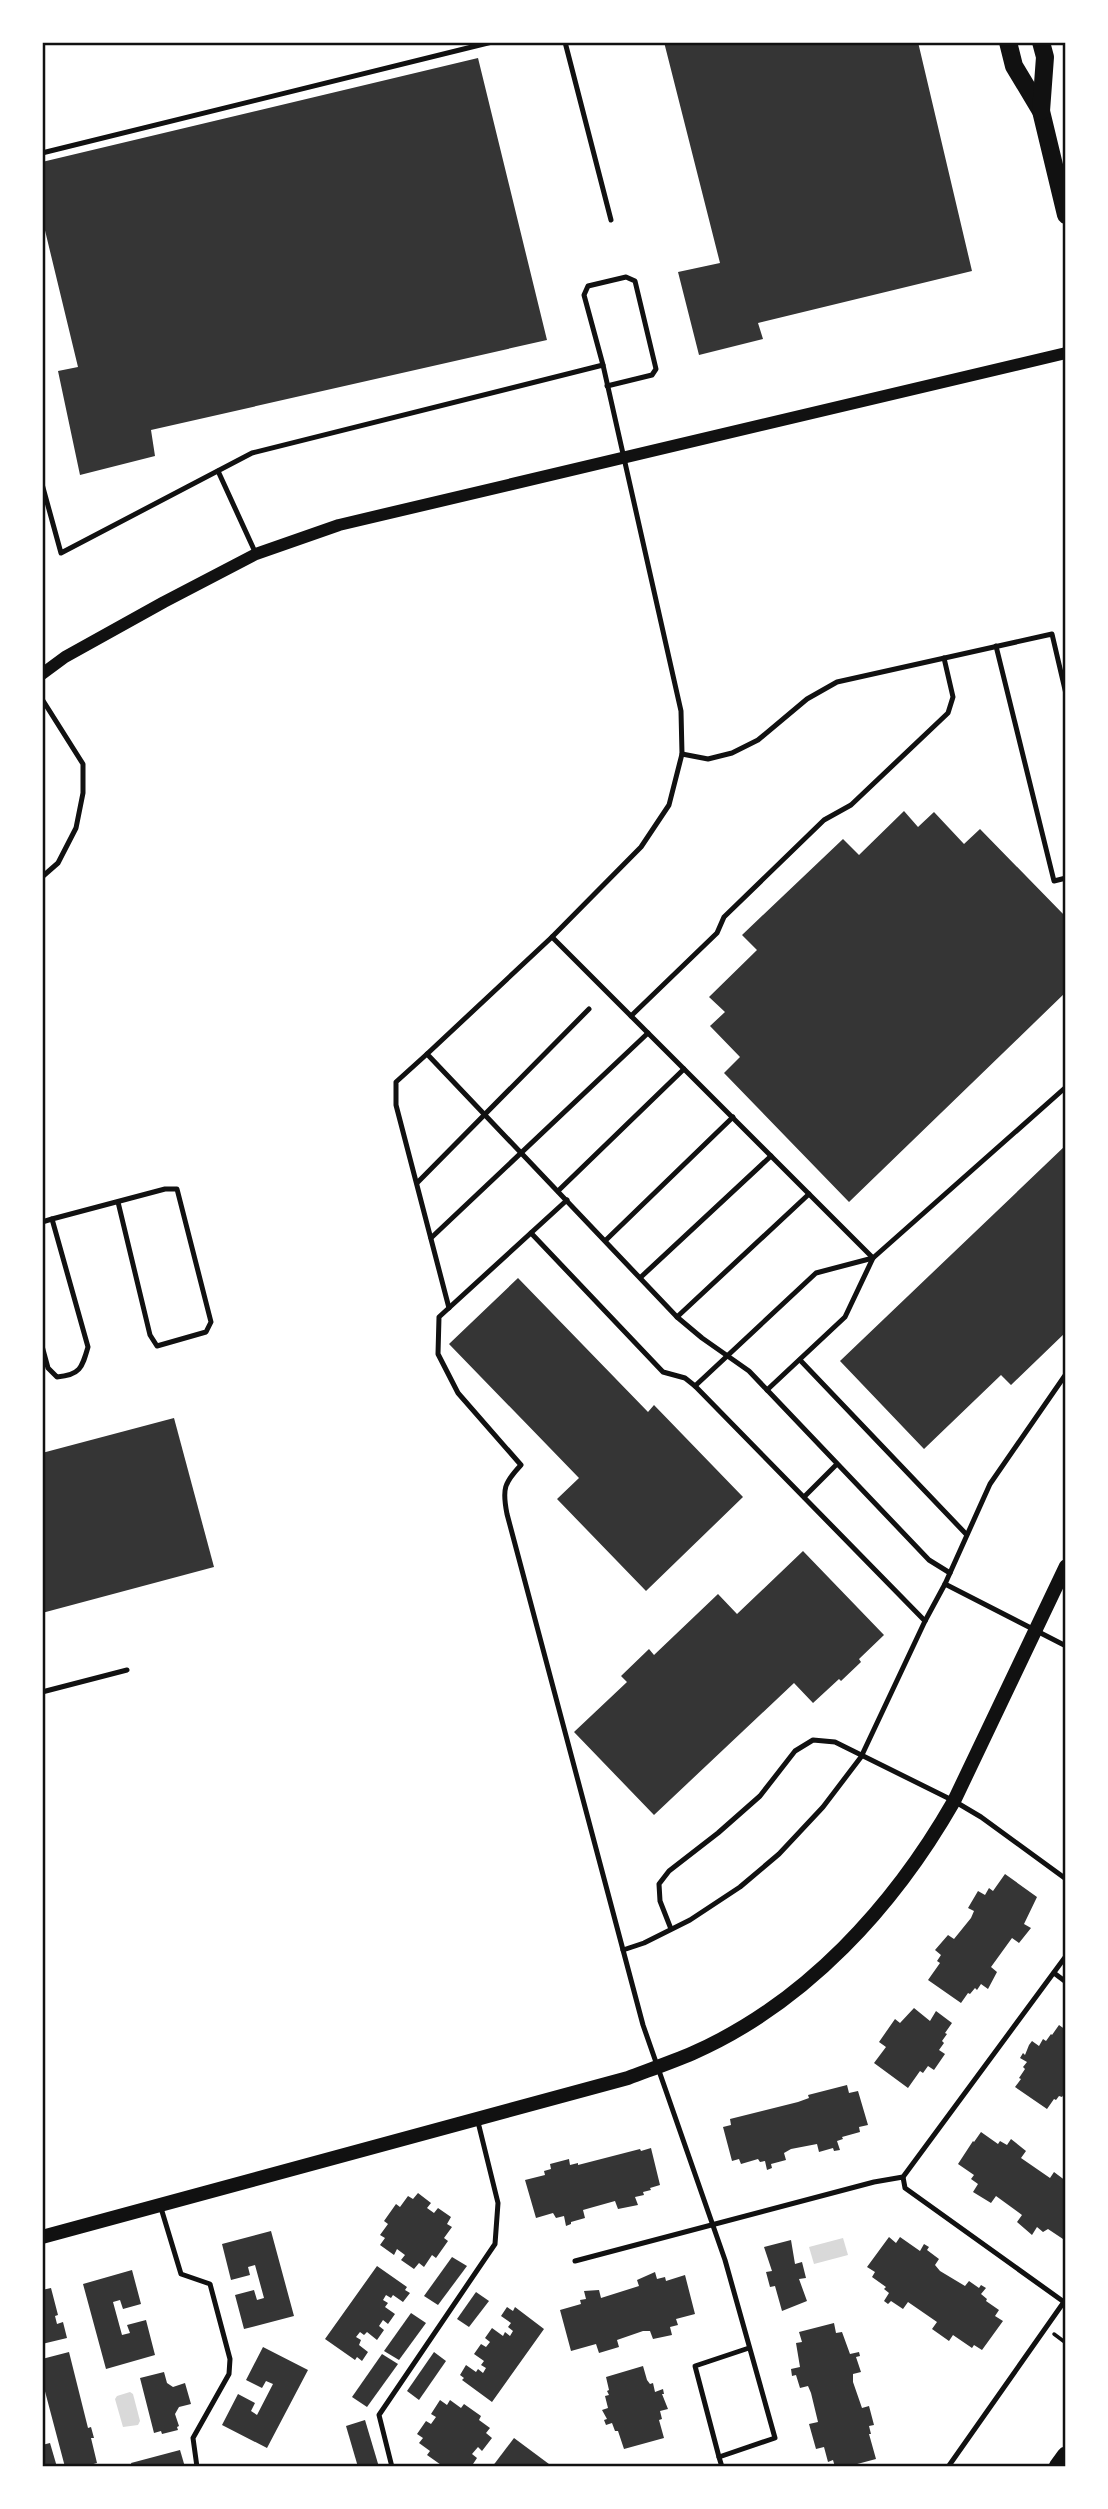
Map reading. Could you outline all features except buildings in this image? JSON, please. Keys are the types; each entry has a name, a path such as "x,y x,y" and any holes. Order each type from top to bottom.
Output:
{"highway":[{"path":"1058,2467 1066,2456"}],"main road":[{"path":"1008,42 1014,66 1041,111 1066,215"},
{"path":"1041,42 1045,57 1041,111"},
{"path":"42,2237 628,2078 695,2052 766,2010 822,1967 883,1906 934,1835 954,1801 1066,1566"}],"street":[{"path":"42,674 65,657 256,554 339,525 1066,353"}],"lane":[{"path":"42,153 492,42"},
{"path":"565,42 611,220"},
{"path":"449,1308 396,1105 396,1082 552,937 642,847 669,805 682,754 681,711 622,458 607,386 603,365 584,295 588,286 626,277 635,281 656,369 652,375 607,386"},
{"path":"42,484 61,553 252,453 603,365"},
{"path":"218,471 256,554"},
{"path":"682,754 708,759 732,753 758,740 807,699 837,682 1052,634 1066,694"},
{"path":"996,646 1054,881 1066,878"},
{"path":"631,1016 717,933 724,916 824,820 852,805 948,713 953,697 944,658"},
{"path":"42,699 83,764 83,793 76,828 58,863 42,877"},
{"path":"552,937 873,1258"},
{"path":"417,1183 589,1009"},
{"path":"431,1238 648,1033"},
{"path":"426,1054 677,1317 749,1371 929,1560 950,1573"},
{"path":"558,1191 684,1069"},
{"path":"767,1390 845,1317 873,1258 1066,1087"},
{"path":"606,1240 733,1118"},
{"path":"641,1277 771,1156"},
{"path":"42,1222 164,1189 177,1189 211,1322 205,1332 157,1346 150,1335 118,1202"},
{"path":"677,1317 809,1194"},
{"path":"567,1200 439,1317 438,1354 458,1393 522,1465 507,1480 503,1497 506,1514 643,2025 725,2260 775,2438 719,2457"},
{"path":"42,1346 48,1368 57,1377 71,1376 82,1367 88,1347 52,1219"},
{"path":"531,1233 663,1372 685,1378 695,1387 925,1621"},
{"path":"695,1387 816,1273 873,1258"},
{"path":"800,1360 966,1534"},
{"path":"623,1950 671,1929 740,1887 779,1854 823,1807 861,1757 990,1484 1066,1374"},
{"path":"804,1497 837,1464"},
{"path":"945,1584 1066,1646"},
{"path":"42,1692 127,1670"},
{"path":"671,1929 660,1901 659,1884 669,1871 760,1796 795,1751 813,1740 835,1742 954,1801 981,1817 1066,1879"},
{"path":"575,2261 874,2182 903,2177 1066,1956"},
{"path":"1054,1973 1066,1982"},
{"path":"392,2467 379,2415 495,2244 498,2203 477,2120"},
{"path":"903,2177 905,2188 1065,2301 947,2467"},
{"path":"160,2205 181,2274 210,2284 230,2359 229,2374 193,2438 197,2467"},
{"path":"722,2467 695,2366 749,2348"}],"shaded area":[{"path":"843,2238 848,2255 814,2264 809,2247"},
{"path":"130,2392 133,2394 140,2421 138,2425 123,2427 115,2399"}]}
